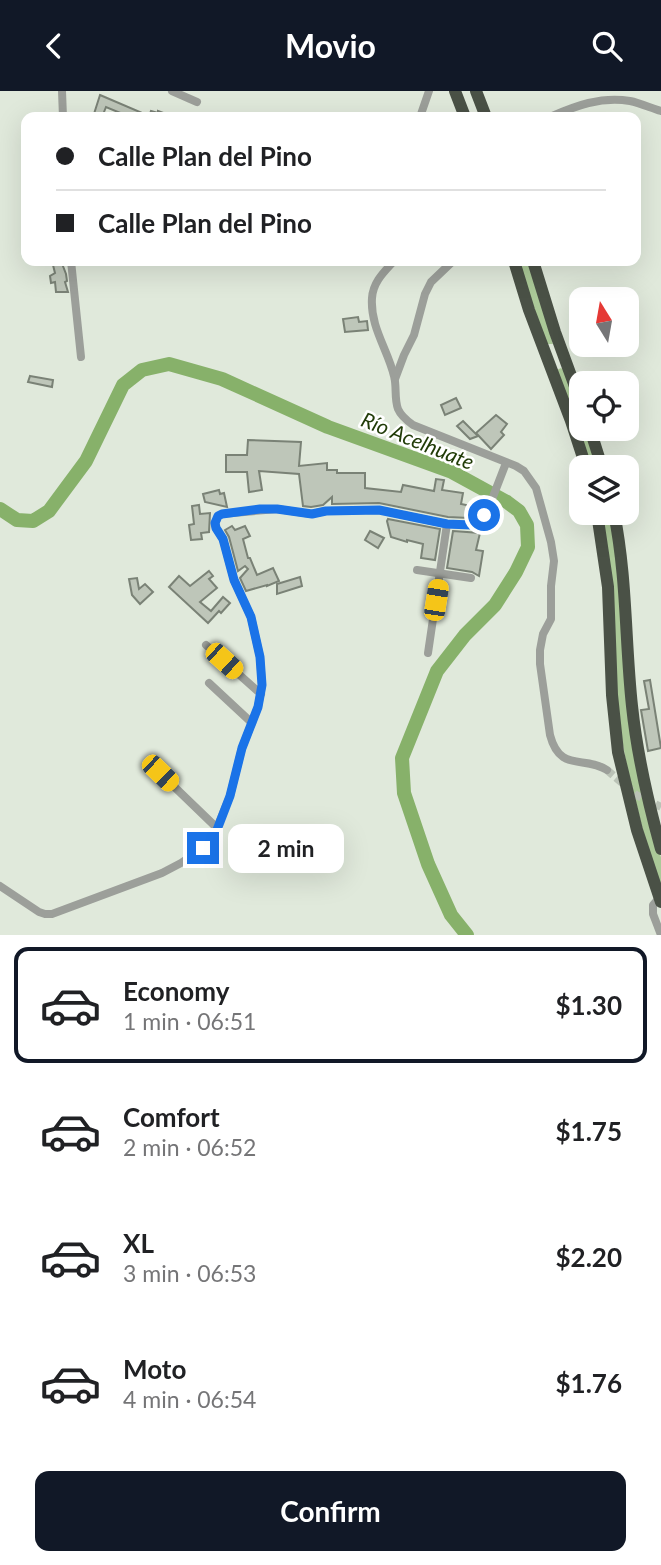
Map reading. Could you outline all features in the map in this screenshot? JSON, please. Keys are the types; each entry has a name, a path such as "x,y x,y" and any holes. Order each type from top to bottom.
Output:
{"highway":[{"path":"454,91 463,112"},
{"path":"475,91 484,112"},
{"path":"516,266 582,455"},
{"path":"535,266 570,371"},
{"path":"542,343 548,348 554,347 558,338"},
{"path":"552,371 552,364 556,361 563,361 568,365"},
{"path":"599,525 608,587 612,695 618,752 637,830 660,900"},
{"path":"616,525 623,572 636,737 661,849"}],"street":[{"path":"62,91 64,112"},
{"path":"172,91 197,102"},
{"path":"422,112 429,91"},
{"path":"561,112 572,107 615,99 633,101 661,111"},
{"path":"72,266 81,357"},
{"path":"390,266 374,287 372,299 378,336 395,379 399,413 413,425 524,471 531,479 536,488 554,561 551,619 543,634 540,650 544,704 553,745 569,761 597,765 607,770"},
{"path":"395,379 414,335 425,294 431,282 448,266"},
{"path":"0,886 39,912 52,914 162,873 207,845 215,835 230,796 242,748 258,707 262,685 260,657 251,617 234,580 223,539 216,528 218,516 260,509 312,514 326,511 379,510 447,524 471,525 481,519 489,507 506,463"},
{"path":"428,653 447,524"},
{"path":"417,570 471,578"},
{"path":"206,645 261,694"},
{"path":"209,683 252,723"},
{"path":"160,773 217,828"},
{"path":"660,900 653,905 653,914 661,935"}],"green space":[{"path":"519,266 530,266 553,344 546,344"},
{"path":"561,368 566,372 569,381 569,405 557,370"},
{"path":"581,441 590,441 595,455 586,455"},
{"path":"601,525 612,525 649,822 661,857 661,890 654,874 621,734"}],"building":[{"path":"100,95 140,112 118,112 106,107 104,112 95,112"},
{"path":"53,266 63,266 68,292 56,292 55,282 51,283 50,276 55,273"},
{"path":"358,317 359,322 367,321 368,330 345,332 343,319"},
{"path":"30,376 53,380 52,387 28,382"},
{"path":"456,398 461,408 445,415 441,405"},
{"path":"496,415 507,424 501,432 504,435 491,449 476,433"},
{"path":"463,421 478,436 470,439 457,426"},
{"path":"248,440 301,442 299,466 327,463 327,470 337,470 337,473 365,473 365,488 401,492 403,485 434,491 436,479 444,480 442,490 463,493 461,504 476,507 474,516 448,517 379,503 332,504 332,497 323,505 303,506 299,474 259,471 262,490 249,492 247,472 226,472 226,455 247,455"},
{"path":"219,490 220,494 224,493 227,507 205,502 203,494"},
{"path":"199,505 200,514 210,513 209,532 201,533 202,539 191,540 189,525 194,524 192,506"},
{"path":"388,519 440,529 435,560 421,558 423,544 391,537"},
{"path":"232,526 235,530 245,526 250,536 243,539 248,558 257,575 273,568 279,581 246,591 240,578 248,569 245,566 238,571 225,530"},
{"path":"370,531 384,538 378,548 365,540"},
{"path":"453,531 480,533 476,550 483,551 479,576 472,572 447,568"},
{"path":"209,571 213,576 209,579 217,588 200,602 211,611 223,597 230,603 208,623 169,587 179,576 190,586"},
{"path":"300,577 302,586 277,594 277,584"},
{"path":"137,578 139,589 145,584 153,592 140,604 132,595 129,579"},
{"path":"650,680 661,748 648,751 641,710 649,709 644,681"}],"waterway":[{"name":"Río Acelhuate","path":"0,509 17,520 33,521 49,511 86,461 123,385 142,370 169,364 222,379 328,427 452,472 519,511 527,525 528,547 495,605 465,635 437,671 402,758 404,793 428,864 451,915 467,935"}],"tunnel":[{"path":"607,770 636,795 661,807"}],"route":[{"path":"203,848 215,835 230,796 242,748 260,701 262,685 260,657 251,617 234,580 223,539 216,528 218,516 260,509 312,514 326,511 379,510 447,524 471,525 484,515"}]}
